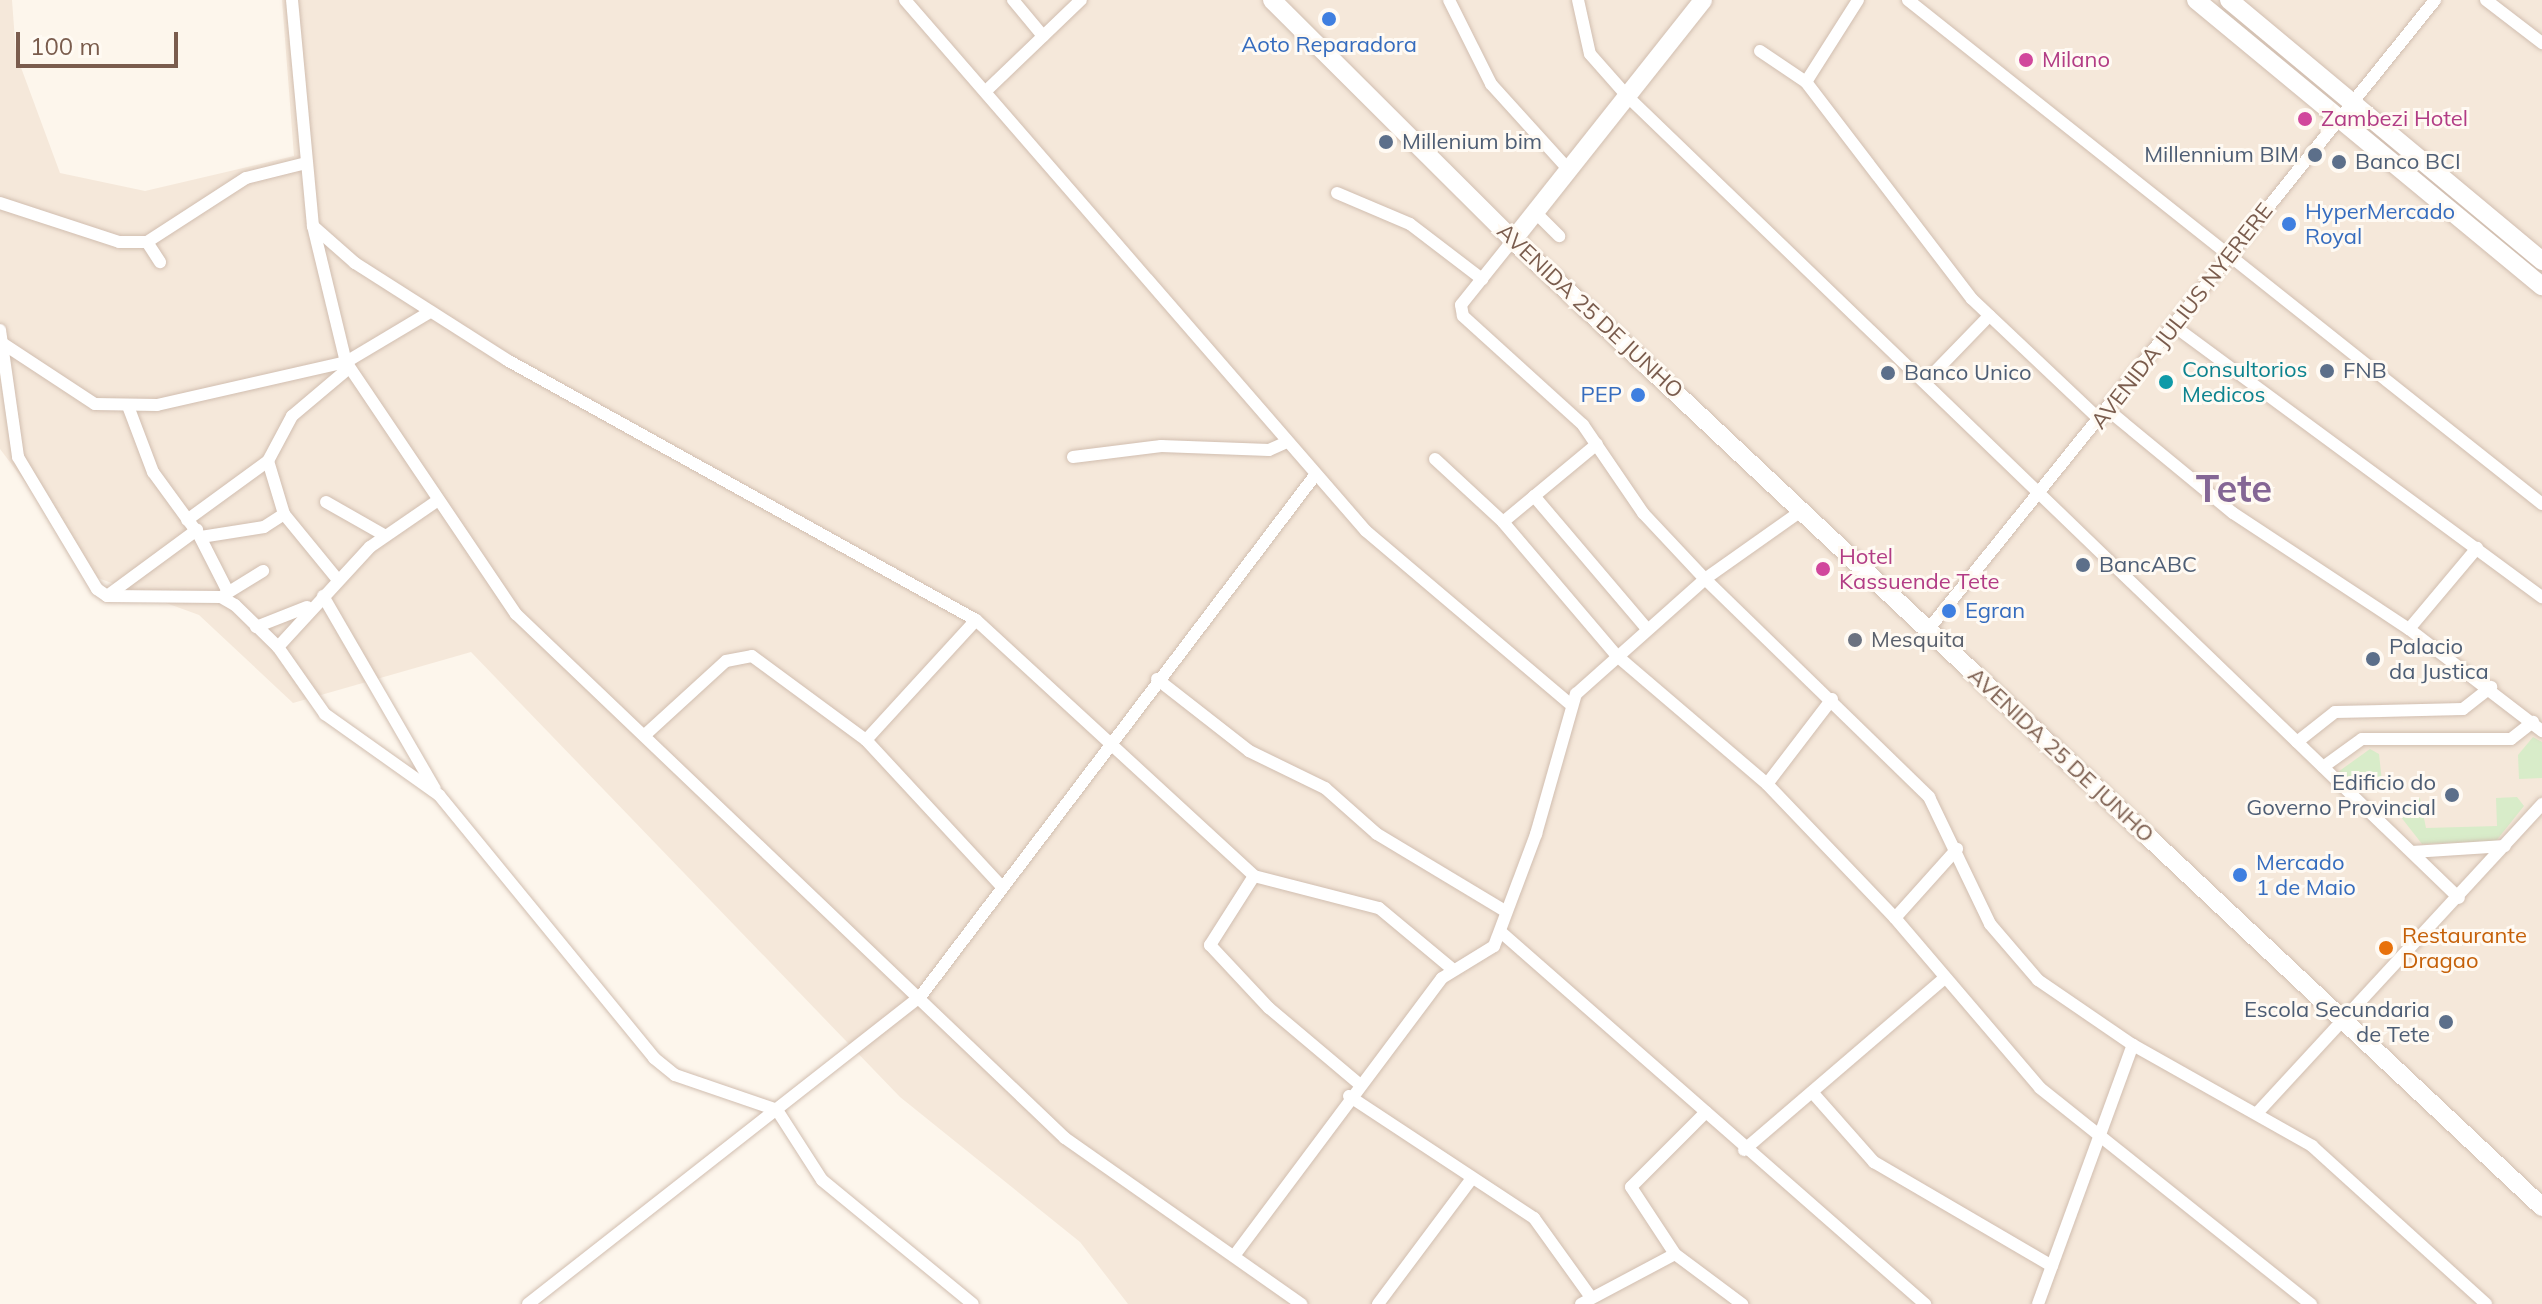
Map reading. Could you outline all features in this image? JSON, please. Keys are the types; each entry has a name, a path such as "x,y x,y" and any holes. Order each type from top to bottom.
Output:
{"street":[{"path":"292,0 313,226 347,365 434,503 516,614 646,734 1065,1138 1301,1304"},
{"path":"905,0 987,90 1316,474 1388,550 1569,703"},
{"path":"1013,0 1043,36"},
{"path":"987,90 1081,0"},
{"name":"AVENIDA 25 DE JUNHO","path":"1272,0 1513,240 2542,1207"},
{"path":"1449,0 1491,84 1570,171"},
{"path":"1578,0 1590,54 1628,97 2043,492 2459,898"},
{"path":"1703,0 1461,305 1463,316 1597,444 1643,513 1705,579 1832,699 1929,797 1957,849 1990,924 2038,980 2133,1045 2259,1111 2312,1146 2486,1304"},
{"path":"1806,82 1858,0"},
{"path":"1908,0 2542,504"},
{"path":"2196,0 2542,286"},
{"path":"2229,0 2353,106 2537,252"},
{"name":"AVENIDA JULIUS NYERERE","path":"1927,631 2043,492 2228,255 2353,106 2435,0"},
{"path":"2486,0 2542,43"},
{"path":"1760,51 1806,82 1989,316 2104,415 2233,513 2409,629 2491,687 2537,727 2511,739 2362,739 2323,767"},
{"path":"0,203 119,242 147,242 246,178 306,163"},
{"path":"1337,193 1410,224 1482,279"},
{"path":"1536,213 1559,236"},
{"path":"313,226 430,312 976,620 1111,737 1254,876 1379,908 1451,968"},
{"path":"147,242 160,262"},
{"path":"187,520 268,461 292,416 347,365 430,312"},
{"path":"1926,381 1989,316"},
{"path":"2174,326 2542,597"},
{"path":"1,337 95,404 128,406 187,402 347,365"},
{"path":"1,337 3,414 26,475 107,596"},
{"path":"128,406 153,472 199,534 225,594 278,647 325,714 439,795"},
{"path":"1073,457 1161,446 1269,450 1287,442"},
{"path":"1503,522 1597,444"},
{"path":"1435,459 1503,522 1616,655 1767,784 1895,918 2040,1088 2311,1304"},
{"path":"268,461 284,514 338,580"},
{"path":"528,1304 920,997 1111,737 1316,474"},
{"path":"1534,496 1647,629"},
{"path":"326,502 384,535"},
{"path":"256,627 307,607 323,596 384,535 434,503"},
{"path":"1234,1256 1358,1083 1451,968 1482,956 1502,933 1505,911 1536,834 1569,703 1616,655 1705,579 1801,511"},
{"path":"107,596 199,534 264,527 284,514"},
{"path":"2409,629 2477,548"},
{"path":"107,596 225,594 263,571"},
{"path":"323,596 439,795 654,1058 675,1075 777,1110 822,1180 973,1304"},
{"path":"278,647 307,607"},
{"path":"866,740 976,620"},
{"path":"646,734 726,661 752,656 866,740 1002,887"},
{"path":"1157,679 1249,751 1325,788 1377,834 1505,911"},
{"path":"2297,742 2335,712 2463,709 2491,687"},
{"path":"1767,784 1832,699"},
{"path":"2259,1111 2341,1016 2459,898 2542,804"},
{"path":"2412,852 2505,846"},
{"path":"1895,918 1957,849"},
{"path":"1254,876 1210,945 1269,1008 1358,1083"},
{"path":"1502,933 1706,1112 1744,1150 1925,1304"},
{"path":"1744,1150 1945,978"},
{"path":"2038,1304 2133,1045"},
{"path":"1812,1092 1874,1162 2052,1266"},
{"path":"1349,1096 1470,1181 1534,1218 1585,1300 1675,1254"},
{"path":"1706,1112 1631,1184 1675,1254 1742,1304"},
{"path":"1378,1304 1470,1181"}],"shaded area":[{"path":"0,0 12,0 16,54 60,173 145,191 294,156 282,0 2542,0 2542,1304 1128,1304 1080,1242 900,1097 471,652 293,703 199,615 98,578 0,449"}],"green space":[{"path":"2533,737 2542,742 2542,778 2519,779 2518,755"},
{"path":"2370,749 2379,754 2383,791 2357,792 2338,772"},
{"path":"2517,797 2524,806 2496,841 2422,844 2397,812 2420,798 2426,828 2497,826 2496,798"}],"place":[{"name":"Aoto Reparadora","path":"1329,19"},
{"name":"Milano","path":"2026,60"},
{"name":"Zambezi Hotel","path":"2305,119"},
{"name":"Millenium bim","path":"1386,142"},
{"name":"Millennium BIM","path":"2315,155"},
{"name":"Banco BCI","path":"2339,162"},
{"name":"HyperMercado Royal","path":"2289,224"},
{"name":"FNB","path":"2327,371"},
{"name":"Banco Unico","path":"1888,373"},
{"name":"Consultorios Medicos","path":"2166,382"},
{"name":"PEP","path":"1638,395"},
{"name":"BancABC","path":"2083,565"},
{"name":"Hotel Kassuende Tete","path":"1823,569"},
{"name":"Egran","path":"1949,611"},
{"name":"Mesquita","path":"1855,640"},
{"name":"Palacio da Justica","path":"2373,659"},
{"name":"Edificio do Governo Provincial","path":"2452,795"},
{"name":"Mercado 1 de Maio","path":"2240,875"},
{"name":"Restaurante Dragao","path":"2386,948"},
{"name":"Escola Secundaria de Tete","path":"2446,1022"}],"district":[{"name":"Tete","path":"2234,489"}]}
